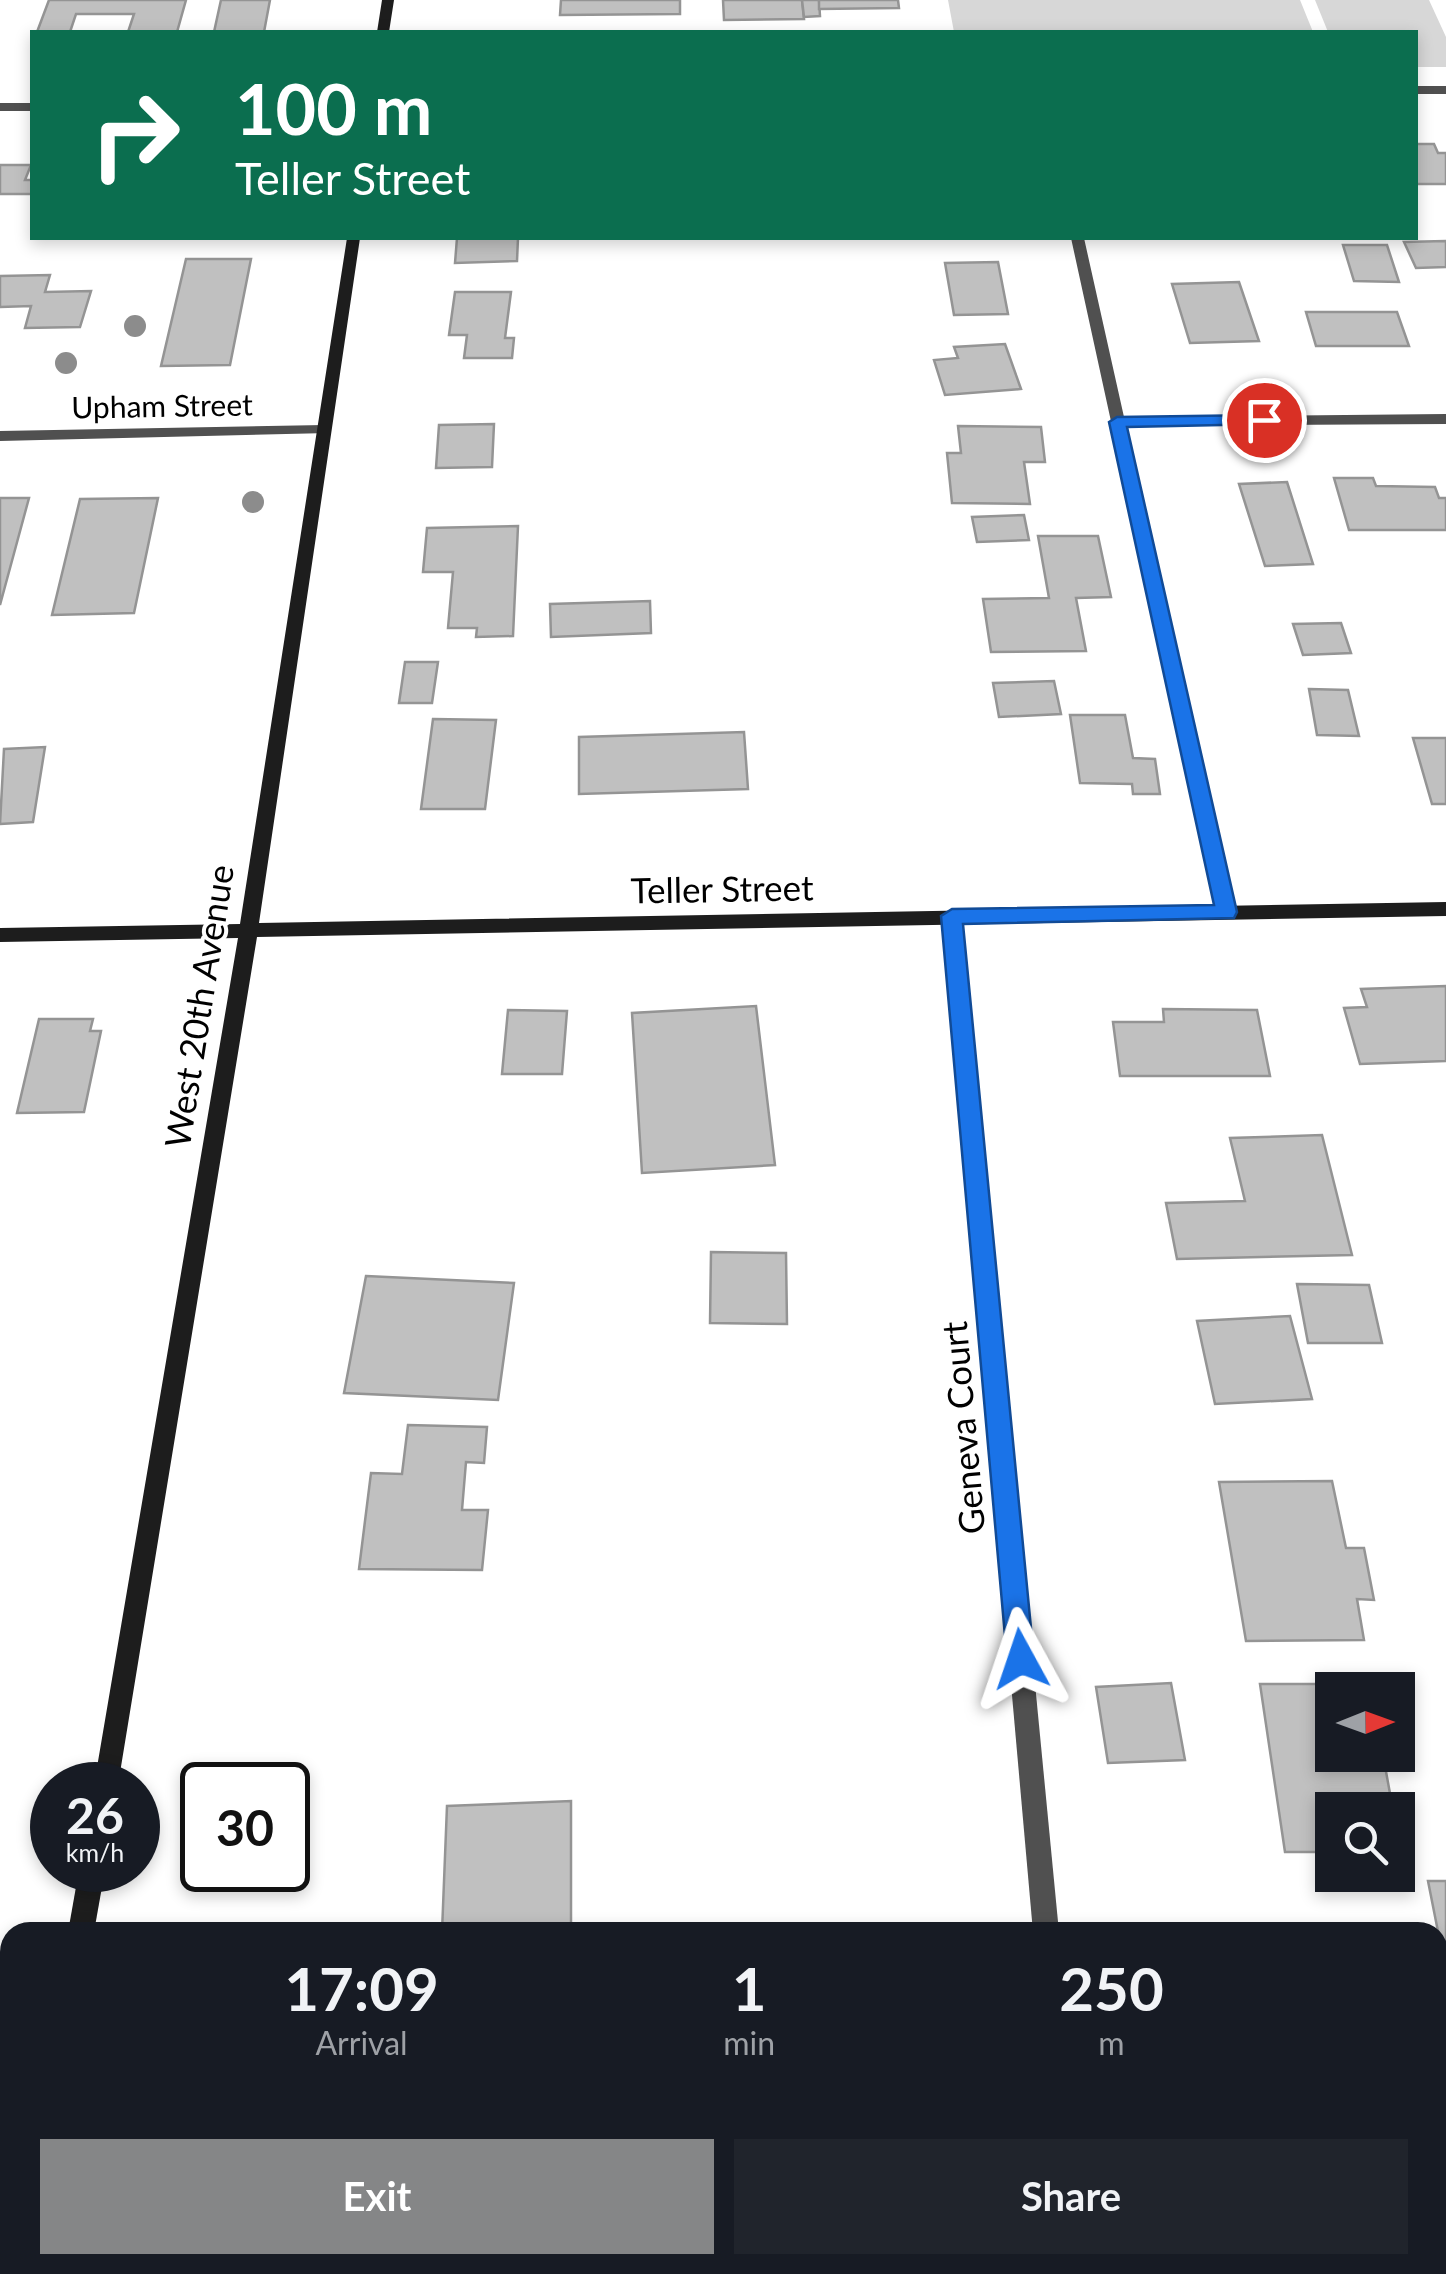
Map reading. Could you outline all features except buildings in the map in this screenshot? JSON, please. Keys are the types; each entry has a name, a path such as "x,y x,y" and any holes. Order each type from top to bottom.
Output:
{"street":[{"path":"383,30 388,0"},
{"path":"1418,90 1446,90"},
{"path":"0,108 30,107"},
{"name":"West 20th Avenue","path":"110,1762 249,928 353,240"},
{"path":"1077,240 1226,912"},
{"path":"1117,422 1446,418"},
{"name":"Upham Street","path":"0,436 324,430"},
{"name":"Teller Street","path":"0,935 1446,909"},
{"name":"Geneva Court","path":"952,916 1045,1922"},
{"path":"84,1922 88,1892"}],"shaded area":[{"path":"948,0 1300,0 1312,30 954,30"},
{"path":"1315,0 1429,0 1446,37 1446,67 1418,67 1418,30 1327,30"}],"route":[{"path":"1021,1659 952,916 1226,912 1117,422 1264,420"}]}
